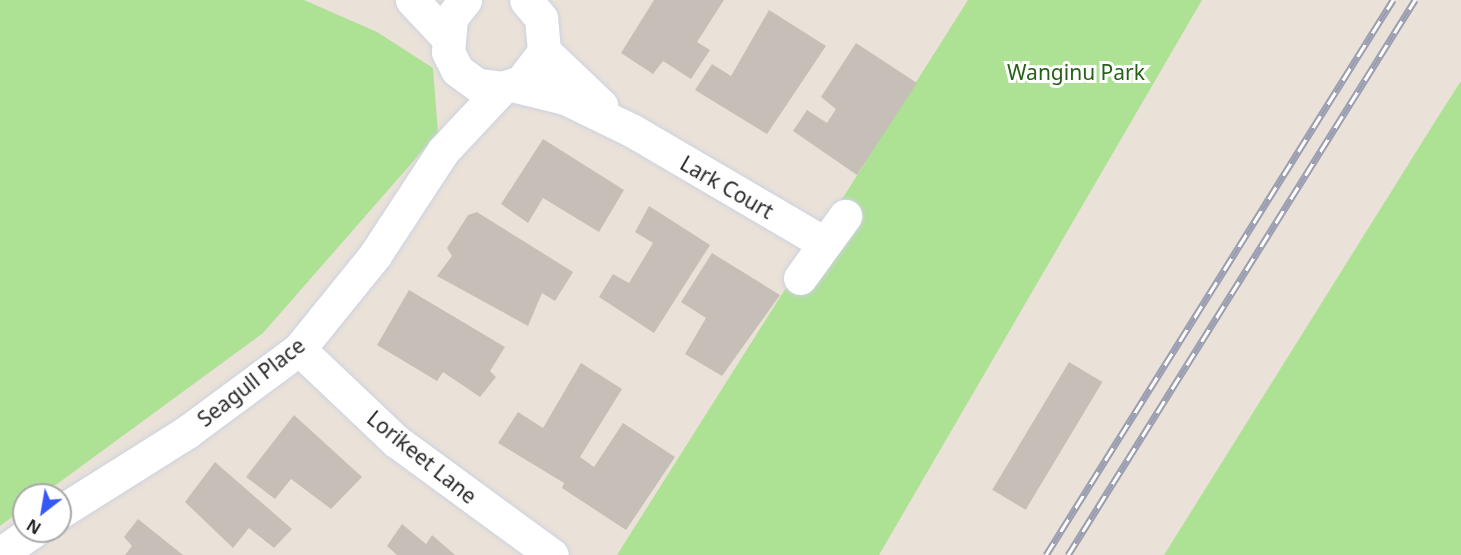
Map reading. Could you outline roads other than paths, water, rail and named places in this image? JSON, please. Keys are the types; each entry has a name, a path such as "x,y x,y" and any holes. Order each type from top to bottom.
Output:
{"street":[{"path":"412,0 446,36"},
{"path":"446,36 451,18 465,0"},
{"name":"Lark Court","path":"526,0 633,132"},
{"name":"Seagull Place","path":"72,505 187,432 299,349 375,255 443,151 507,86 539,63 547,26"},
{"name":"Seagull Place","path":"443,151 460,103 458,70 448,52 446,36"},
{"name":"Lark Court","path":"458,70 478,85 507,86 564,98 633,132 822,242"},
{"path":"800,278 822,242 844,216"},
{"name":"Lorikeet Lane","path":"299,349 396,441 552,555"},
{"path":"0,554 16,543"}],"railway":[{"path":"1046,555 1393,0"},
{"path":"1068,555 1415,0"}],"park label":[{"name":"Wanginu Park","path":"1076,72"}]}
